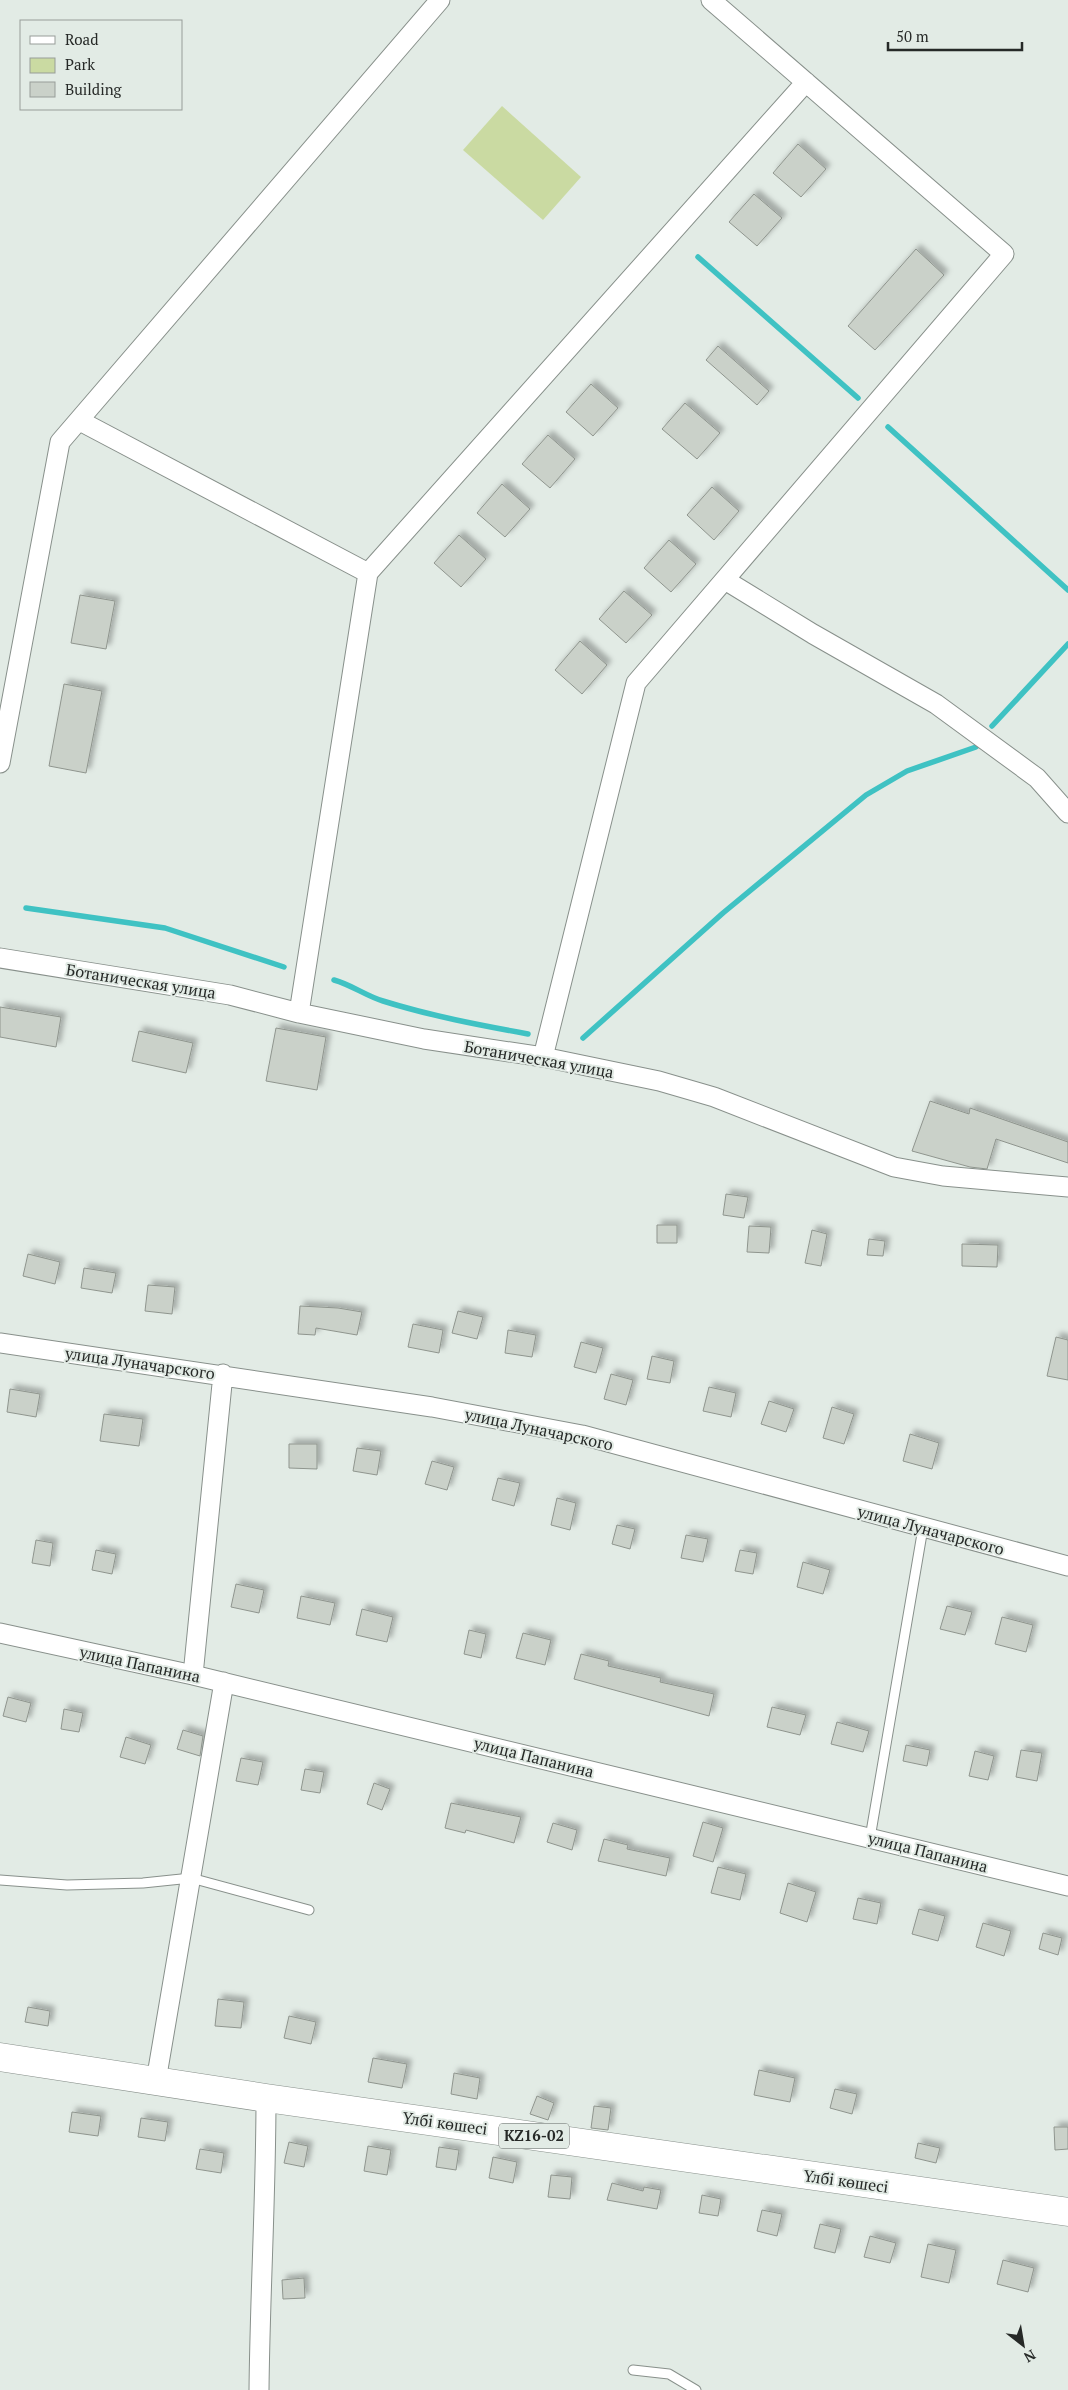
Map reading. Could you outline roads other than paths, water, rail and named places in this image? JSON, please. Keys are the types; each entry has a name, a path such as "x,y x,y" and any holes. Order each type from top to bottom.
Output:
{"main road":[{"name":"Үлбі көшесі","path":"0,2057 266,2098 1068,2212"}],"street":[{"path":"0,764 60,442 440,0"},
{"path":"543,1057 636,683 1004,254 710,0"},
{"path":"299,1013 368,573 806,82"},
{"path":"80,420 368,573"},
{"path":"725,580 813,634 936,704 1038,778 1068,813"},
{"name":"Ботаническая улица","path":"0,958 230,995 299,1013 424,1039 543,1057 659,1081 714,1097 894,1167 943,1176 1068,1187"},
{"name":"улица Луначарского","path":"0,1343 223,1374 432,1407 582,1435 1068,1566"},
{"path":"193,1675 223,1374"},
{"name":"улица Папанина","path":"0,1633 224,1682 1068,1886"},
{"path":"156,2081 224,1682"},
{"path":"259,2390 260,2264 266,2172 266,2098"}],"lane":[{"path":"870,1838 923,1528"},
{"path":"0,1880 67,1885 143,1883 191,1878 309,1910"},
{"path":"633,2370 669,2374 696,2390"}],"waterway":[{"path":"698,257 858,398"},
{"path":"888,427 1068,590"},
{"path":"992,726 1068,644"},
{"path":"583,1038 723,913 866,795 907,771 976,747"},
{"path":"26,908 165,928 284,967"},
{"path":"334,980 377,999 401,1006 455,1020 528,1034"}]}
